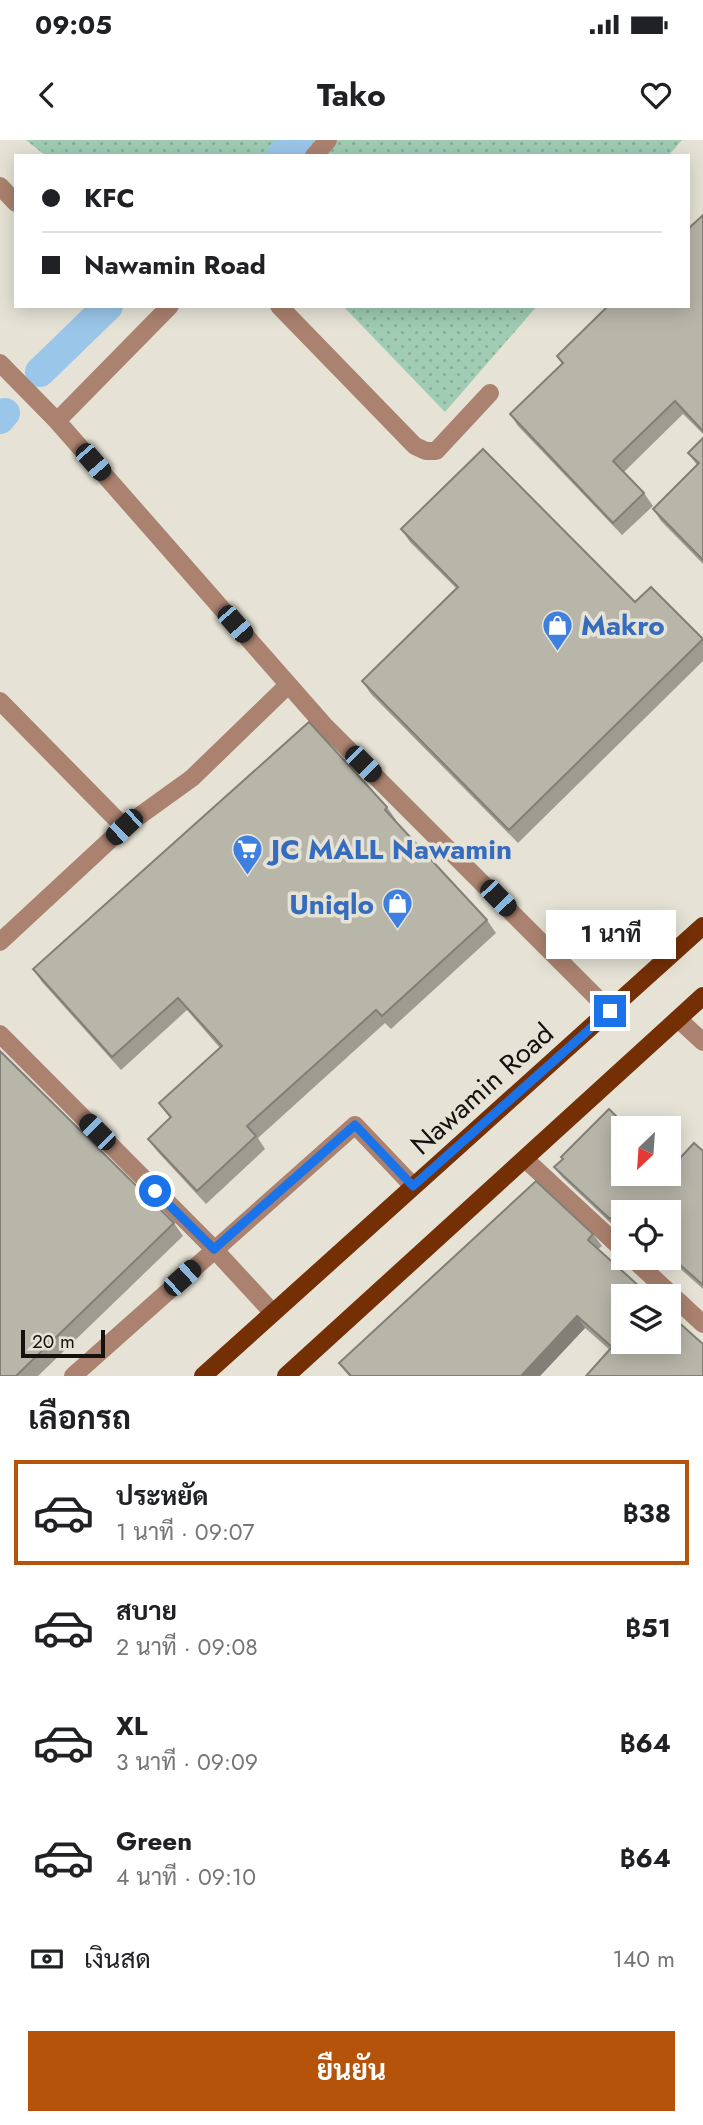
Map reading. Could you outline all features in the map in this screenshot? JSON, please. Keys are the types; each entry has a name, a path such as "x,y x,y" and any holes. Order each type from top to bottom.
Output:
{"main road":[{"name":"Nawamin Road","path":"203,1376 703,926"},
{"path":"286,1376 703,996"}],"street":[{"path":"316,154 328,140"},
{"path":"0,186 14,200"},
{"path":"57,421 168,308"},
{"path":"281,308 415,446 426,451 436,451 490,393"},
{"path":"0,363 57,421 324,725 610,1011"},
{"path":"4,930 124,827 192,778 288,685"},
{"path":"0,701 124,827"},
{"path":"678,1019 703,1042"},
{"path":"0,1034 214,1249 273,1313"},
{"path":"73,1376 355,1125 413,1186"},
{"path":"525,1159 611,1239"},
{"path":"645,1270 703,1324"}],"green space":[{"path":"26,140 682,140 670,154 44,154"},
{"path":"345,308 535,308 445,412"}],"building":[{"path":"703,215 703,431 675,401 613,461 644,493 613,523 510,414 563,363 557,356 606,308 690,308 690,227"},
{"path":"703,438 703,560 653,509 699,463 688,453"},
{"name":"Makro","path":"483,449 635,602 651,587 703,639 509,830 362,681 458,587 401,529"},
{"name":"JC MALL Nawamin","path":"309,722 387,807 385,810 487,920 382,1016 376,1010 247,1126 256,1136 197,1191 148,1139 171,1117 159,1103 222,1046 178,998 112,1057 33,969"},
{"path":"0,1051 174,1223 16,1376 0,1376"},
{"path":"609,1109 616,1116 611,1116 611,1186 681,1186 681,1157 694,1143 703,1151 703,1285 681,1266 681,1200 611,1200 610,1219 554,1167 563,1159 561,1157"},
{"path":"536,1181 593,1234 588,1240 611,1261 611,1270 621,1270 637,1284 611,1284 611,1346 577,1316 521,1376 351,1376 339,1363"},
{"path":"681,1325 703,1344 703,1376 586,1376 611,1348 611,1354 681,1354"}],"waterway":[{"path":"283,154 298,140"},
{"path":"40,372 106,308"},
{"path":"0,419 5,413"}],"place":[{"name":"Makro","path":"558,652"},
{"name":"JC MALL Nawamin","path":"248,876"},
{"name":"Uniqlo","path":"397,931"}],"route":[{"path":"155,1191 214,1249 355,1125 413,1186 610,1011"}]}
